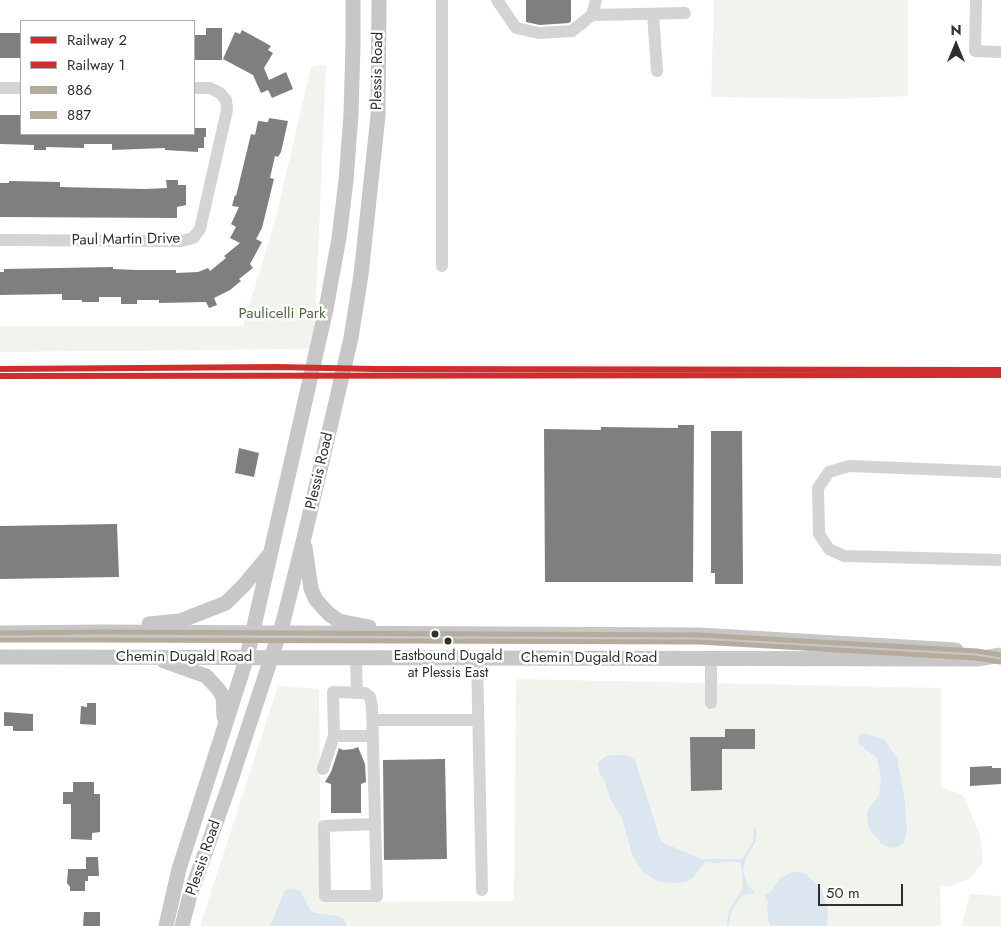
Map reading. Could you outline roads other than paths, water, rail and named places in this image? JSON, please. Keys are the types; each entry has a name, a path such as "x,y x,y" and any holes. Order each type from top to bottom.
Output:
{"main road":[{"name":"Plessis Road","path":"166,926 179,869 247,657 326,309 339,238 346,181 354,45 353,0"},
{"name":"Plessis Road","path":"182,926 190,895 228,789 279,634 304,538 351,338 361,275 378,116 379,0"},
{"path":"304,538 311,589 316,600 329,614 339,621 397,634"},
{"path":"100,632 127,626 180,621 226,603 244,585 271,552"},
{"name":"Chemin Dugald Road","path":"0,633 699,635 977,651 999,655"},
{"path":"477,659 478,634"},
{"path":"699,635 708,645 711,657"},
{"name":"Chemin Dugald Road","path":"0,657 978,659 999,655"},
{"path":"150,656 206,676 219,690 224,712 221,739"}],"street":[{"path":"442,0 442,266"},
{"path":"497,0 516,28 539,33 572,31 592,15 596,0"},
{"path":"976,0 975,52 1001,52"},
{"path":"592,15 685,13"},
{"path":"652,14 657,71"},
{"path":"0,88 20,88"},
{"name":"Paul Martin Drive","path":"0,240 180,241 193,238 200,228 227,110 226,100 220,93 210,88 195,88"},
{"path":"1001,472 849,466 829,472 818,488 819,534 829,548 844,556 1001,560"},
{"path":"710,703 711,657"},
{"path":"356,658 357,693"},
{"path":"477,659 482,890"},
{"path":"323,769 334,736 333,692 365,693 370,698 373,720 377,896 325,896 324,826 375,824"},
{"path":"373,720 477,720"},
{"path":"334,736 373,736"}],"rail line":[{"name":"1","path":"0,369 277,367 376,369 1001,370"},
{"name":"2","path":"0,376 1001,375"}],"place":[{"name":"Eastbound Dugald at Plessis East","path":"448,641"}],"park label":[{"name":"Paulicelli Park","path":"282,314"}]}
